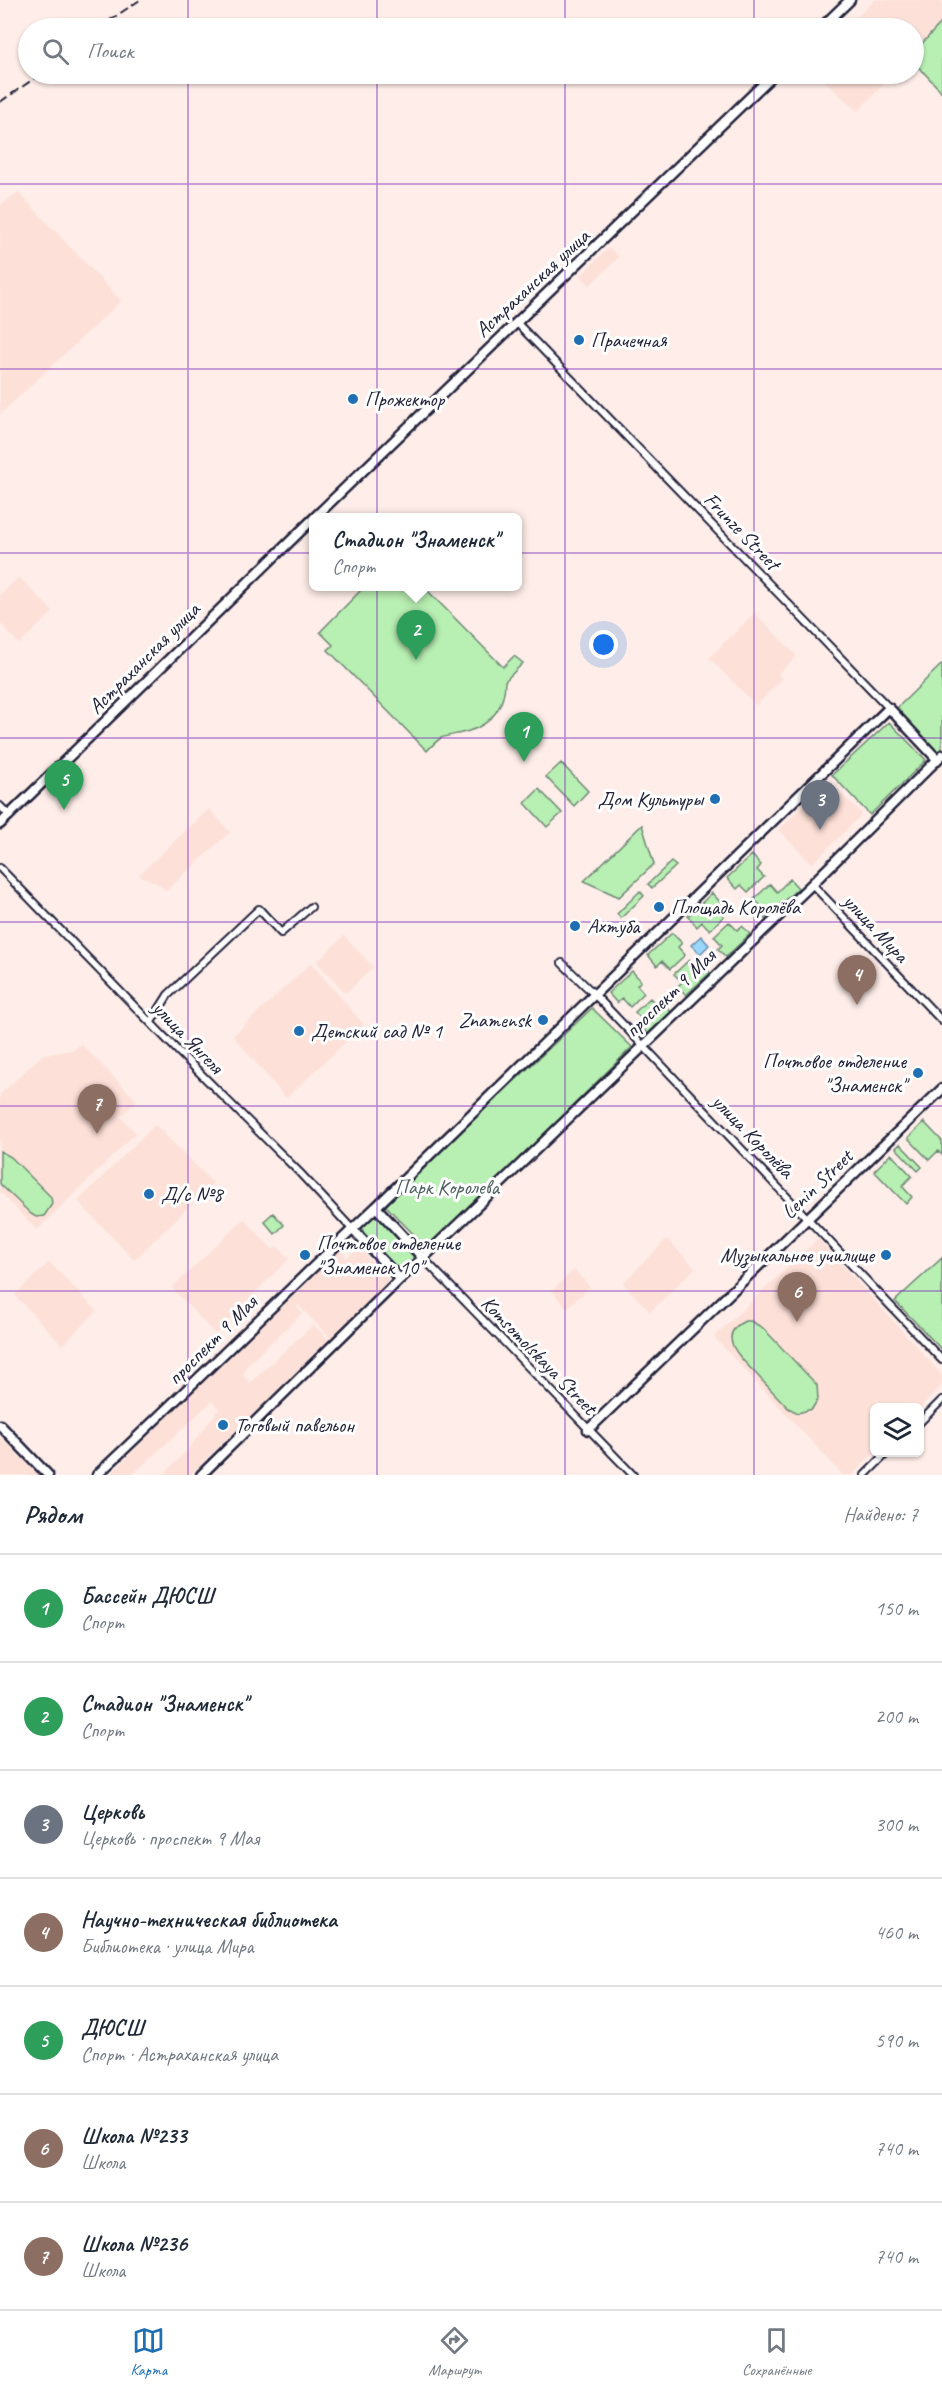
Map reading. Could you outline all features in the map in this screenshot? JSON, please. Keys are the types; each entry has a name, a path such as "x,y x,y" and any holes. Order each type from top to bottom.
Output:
{"street":[{"path":"831,18 850,0"},
{"name":"Астраханская улица","path":"319,513 764,84"},
{"name":"Frunze Street","path":"516,322 940,759"},
{"name":"Астраханская улица","path":"0,824 309,523"},
{"path":"423,1258 376,1207 889,708"},
{"name":"проспект 9 Мая","path":"400,1279 940,759"},
{"path":"0,806 10,816"},
{"name":"улица Янгеля","path":"0,868 352,1229"},
{"name":"улица Мира","path":"812,884 942,1021"},
{"path":"151,1022 168,995 259,909 281,933 310,907"},
{"name":"улица Королёва","path":"562,963 643,1044 942,1360"},
{"name":"Lenin Street","path":"588,1430 942,1089"},
{"name":"проспект 9 Мая","path":"97,1475 376,1207"},
{"path":"201,1475 400,1279 352,1229"},
{"name":"Komsomolskaya Street","path":"423,1258 633,1475"},
{"path":"924,1418 942,1400"},
{"path":"0,1425 48,1475"},
{"path":"866,1475 883,1457"}],"shaded area":[{"path":"875,0 942,0 942,22 924,41 924,18 856,18"},
{"path":"828,84 884,84 858,111"},
{"path":"18,192 121,301 0,414 0,206"},
{"path":"609,248 619,257 590,285 580,276"},
{"path":"19,577 53,612 19,644 0,623 0,595"},
{"path":"755,613 797,656 778,674 782,679 756,705 709,658"},
{"path":"828,781 862,814 812,864 779,830"},
{"path":"209,809 230,832 166,891 159,884 139,875"},
{"path":"344,936 373,967 346,993 317,962"},
{"name":"Детский сад № 1","path":"311,963 364,1025 286,1098 233,1036"},
{"path":"81,1044 137,1101 120,1117 136,1133 37,1230 0,1192 0,1095 42,1055 74,1050"},
{"path":"155,1125 213,1183 134,1260 78,1201"},
{"path":"244,1219 273,1250 277,1246 289,1259 253,1294 261,1303 256,1308 249,1302 215,1334 172,1288"},
{"path":"667,1239 695,1268 650,1312 623,1283"},
{"path":"818,1239 942,1375 942,1385 924,1404 870,1403 870,1456 852,1475 843,1475 714,1337"},
{"path":"358,1248 389,1280 331,1338 298,1305 302,1313 247,1365 243,1376 250,1383 313,1325 329,1340 190,1475 163,1475 188,1450 219,1409 212,1401 132,1475 110,1475 225,1358 339,1249 347,1258 324,1280"},
{"path":"49,1262 97,1311 62,1345 15,1295"},
{"path":"574,1270 590,1287 567,1308 552,1291"},
{"path":"0,1437 16,1452 41,1475 0,1475"}],"green space":[{"path":"942,22 942,92 924,73 924,41"},
{"path":"360,591 428,591 503,667 514,656 523,663 505,681 500,706 490,719 477,728 441,738 427,751 328,650 333,645 320,632"},
{"path":"942,664 942,751 935,750 896,709"},
{"path":"889,722 926,760 870,815 832,775"},
{"path":"561,763 588,791 574,806 546,777"},
{"path":"539,789 562,813 547,827 525,803"},
{"path":"642,825 654,864 619,897 584,881"},
{"path":"752,855 761,865 757,870 764,877 748,892 741,885 737,889 727,878"},
{"path":"671,862 676,866 652,888 648,884"},
{"path":"790,879 798,888 765,919 757,911 761,906 754,899 770,884 777,892"},
{"path":"640,891 644,896 621,918 617,914"},
{"path":"712,893 721,903 716,908 724,916 710,930 702,922 697,927 688,916"},
{"path":"729,922 737,930 742,926 750,934 726,957 718,949 722,945 714,936"},
{"path":"672,933 682,943 678,947 685,955 670,969 662,961 657,966 648,955"},
{"path":"689,960 697,968 702,964 710,973 686,995 678,986 682,982 674,974"},
{"path":"632,971 641,981 637,985 644,993 630,1007 622,998 617,1003 608,993"},
{"path":"650,998 658,1007 662,1002 671,1012 648,1034 639,1025 643,1021 635,1012"},
{"name":"Парк Королева","path":"592,1008 632,1047 428,1249 384,1204"},
{"path":"924,1122 942,1141 942,1155 938,1151 929,1160 908,1138"},
{"path":"900,1144 922,1167 918,1171 896,1148"},
{"path":"0,1151 11,1157 51,1197 52,1204 44,1216 36,1217 31,1214 0,1184"},
{"path":"891,1154 912,1176 902,1186 912,1197 906,1204 874,1171"},
{"path":"273,1213 284,1225 275,1234 264,1221"},
{"path":"373,1216 380,1218 414,1253 407,1266 398,1269 364,1234 362,1227"},
{"path":"942,1258 942,1350 895,1301"},
{"path":"745,1321 751,1321 763,1328 817,1385 818,1399 812,1409 798,1413 788,1408 739,1356 731,1341 732,1334 736,1327"}],"water":[{"path":"701,936 709,945 700,954 691,945"}],"railway":[{"path":"113,18 140,0"},
{"path":"0,102 26,84"}],"place":[{"name":"Прачечная","path":"579,340"},
{"name":"Прожектор","path":"353,399"},
{"name":"Стадион \"Знаменск\"","path":"416,660"},
{"name":"Бассейн ДЮСШ","path":"524,762"},
{"name":"Дом Культуры","path":"715,799"},
{"name":"ДЮСШ","path":"64,810"},
{"name":"Церковь","path":"820,830"},
{"name":"Площадь Королёва","path":"659,907"},
{"name":"Ахтуба","path":"575,926"},
{"name":"Научно-техническая библиотека","path":"857,1005"},
{"name":"Znamensk","path":"543,1020"},
{"name":"Детский сад № 1","path":"299,1031"},
{"name":"Почтовое отделение \"Знаменск\"","path":"918,1073"},
{"name":"Школа №236","path":"97,1134"},
{"name":"Д/с №8","path":"149,1194"},
{"name":"Почтовое отделение \"Знаменск 10\"","path":"305,1255"},
{"name":"Музыкальное училище","path":"886,1255"},
{"name":"Школа №233","path":"797,1322"},
{"name":"Тоговый павельон","path":"223,1425"}]}
